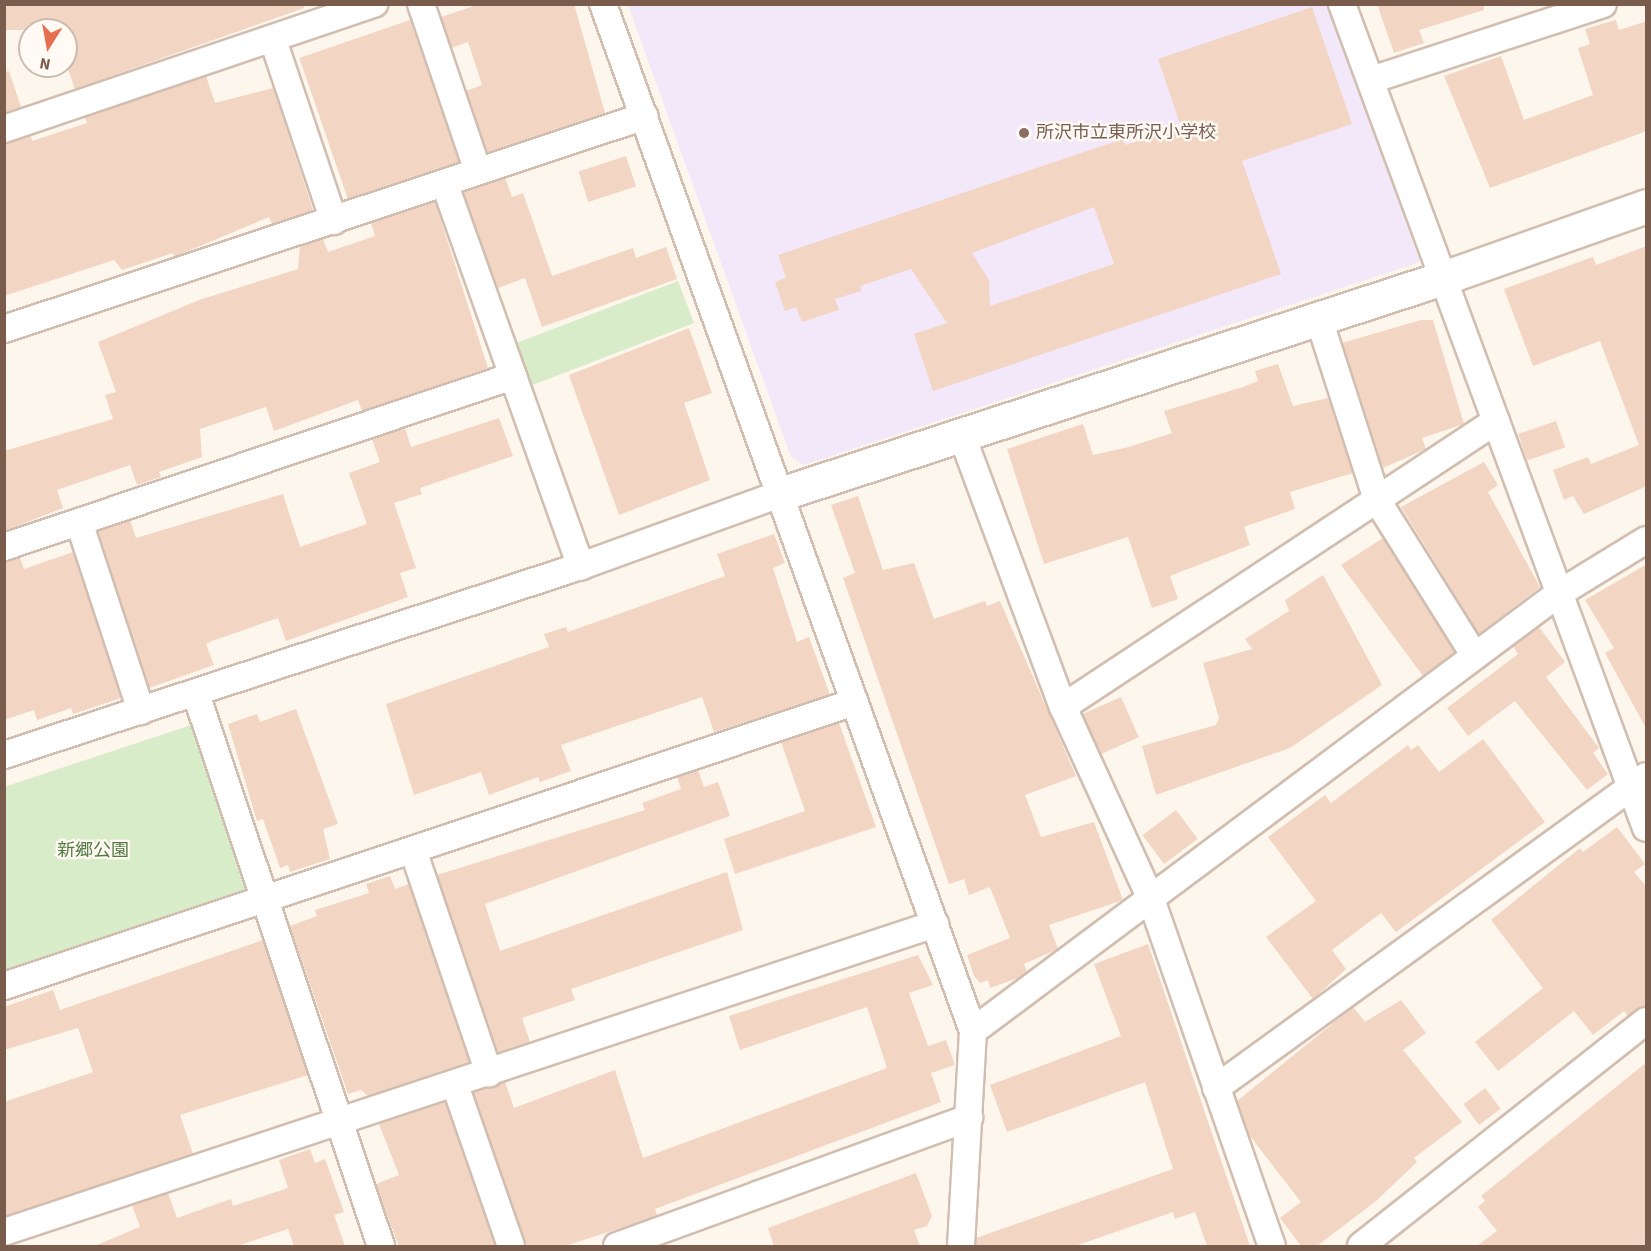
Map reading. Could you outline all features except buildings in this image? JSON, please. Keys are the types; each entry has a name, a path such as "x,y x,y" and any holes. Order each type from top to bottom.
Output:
{"street":[{"path":"4,129 374,4"},
{"path":"421,4 478,171"},
{"path":"603,4 973,1031 962,1246"},
{"path":"1342,4 1558,594 1639,781 1647,828"},
{"path":"1371,80 1603,4"},
{"path":"273,40 334,220"},
{"path":"4,329 645,116"},
{"path":"445,184 580,566"},
{"path":"4,754 196,694 580,566 780,494 1443,278 1647,206"},
{"path":"1319,319 1377,500 1475,656"},
{"path":"4,547 513,376"},
{"path":"1064,706 1496,422"},
{"path":"962,436 1064,706 1151,899 1272,1246"},
{"path":"79,522 141,711"},
{"path":"973,1031 1558,594 1647,540"},
{"path":"196,694 261,898 381,1246"},
{"path":"4,986 261,898 413,850 855,702"},
{"path":"1216,1088 1639,781"},
{"path":"413,850 489,1073"},
{"path":"4,1232 455,1085 935,924"},
{"path":"1361,1246 1647,1021"},
{"path":"455,1085 511,1246"},
{"path":"617,1246 969,1118"}],"shaded area":[{"name":"所沢市立東所沢小学校","path":"628,5 1328,5 1420,262 804,465 791,457"}],"green space":[{"path":"678,281 694,323 533,385 516,343"},
{"name":"新郷公園","path":"191,725 246,892 5,975 4,787"}],"place":[{"name":"所沢市立東所沢小学校","path":"1024,133"}]}
